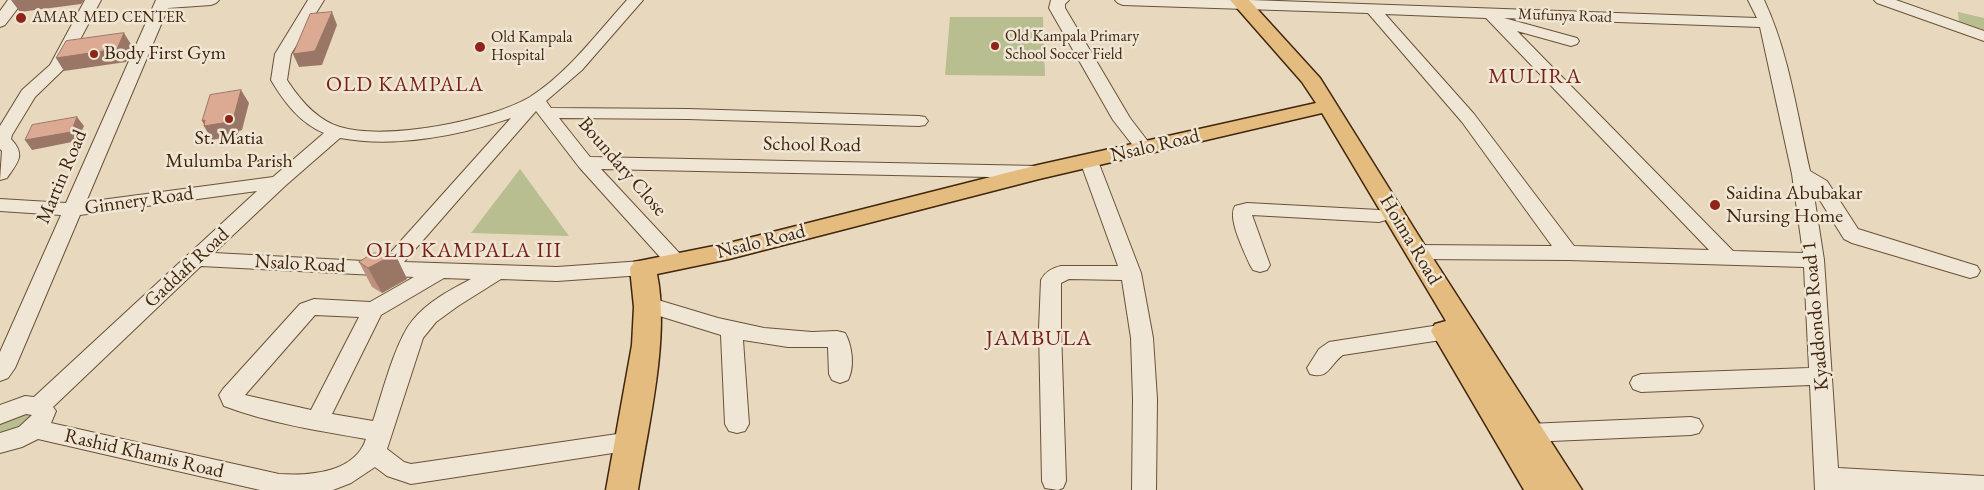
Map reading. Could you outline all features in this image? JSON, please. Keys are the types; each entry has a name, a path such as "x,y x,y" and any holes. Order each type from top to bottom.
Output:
{"main road":[{"name":"Hoima Road","path":"1236,2 1314,109 1540,490"},
{"name":"Hoima Road","path":"1236,2 1310,78 1528,433 1566,490"},
{"name":"Nsalo Road","path":"643,268 729,251 1038,172 1314,109"},
{"path":"622,490 644,359 648,294 643,268"}],"street":[{"path":"0,22 16,0"},
{"path":"0,174 11,155 11,150 2,140 3,135 28,94 57,68 93,0"},
{"path":"164,2 211,0"},
{"path":"316,0 283,54 279,80 289,98 301,109 319,124 336,132 362,136 426,132 456,128 504,114 541,107 688,114 919,121"},
{"path":"387,268 541,107 575,65 635,0"},
{"path":"1061,0 1057,2 1057,8 1122,120 1144,148"},
{"name":"Mufunya Road","path":"1123,0 1236,2 1493,17 1767,23"},
{"name":"Kyaddondo Road 1","path":"1756,0 1767,23 1775,51 1801,174 1814,260 1827,484"},
{"path":"1882,0 1984,36"},
{"name":"Martin Road","path":"0,372 4,368 164,2"},
{"path":"1372,9 1468,118 1568,253"},
{"path":"1493,17 1571,42"},
{"path":"1493,17 1728,258"},
{"name":"Boundary Close","path":"541,107 584,163 676,262"},
{"name":"Gaddafi Road","path":"39,406 278,182 336,132"},
{"path":"1089,161 1132,273 1142,338 1145,399 1144,490"},
{"name":"School Road","path":"584,163 1038,172"},
{"path":"1801,174 1820,185 1851,234 1970,271"},
{"name":"Ginnery Road","path":"0,205 72,210 278,182"},
{"path":"1260,265 1242,219 1242,210 1379,216"},
{"path":"1416,252 1568,253 1814,260"},
{"name":"Nsalo Road","path":"197,259 496,273 557,274 643,268"},
{"path":"317,421 373,310 440,271"},
{"path":"1054,481 1050,330 1051,280 1061,273 1069,272 1132,273"},
{"name":"Rashid Khamis Road","path":"34,429 299,488 321,484 344,476 364,464 377,442 418,326 438,310 496,273"},
{"path":"648,306 732,331 768,338 818,341 837,339 839,343 840,374"},
{"path":"373,310 314,307 308,309 231,396 232,400 317,421 377,442 396,469 411,474 631,442"},
{"path":"732,331 737,424"},
{"path":"1318,368 1327,355 1337,348 1446,332"},
{"path":"1641,383 1822,376"},
{"path":"0,415 20,406 31,404 43,408 44,416 34,429 19,438 0,443"},
{"path":"1528,433 1691,426"},
{"path":"1827,484 1984,486"}],"green space":[{"path":"1958,12 1984,18 1984,30 1959,23"},
{"name":"Old Kampala Primary School Soccer Field","path":"950,17 1043,17 1045,76 945,75"},
{"path":"520,169 569,236 471,233"},
{"path":"33,411 31,424 0,435 0,421"}],"building":[{"path":"332,12 315,51 293,54 310,14"},
{"path":"124,33 117,49 56,58 66,41"},
{"path":"241,90 234,116 231,117 229,122 204,126 205,120 202,121 210,95"},
{"path":"77,117 71,132 25,140 32,125"},
{"path":"374,253 395,254 368,268 359,262"}],"place":[{"name":"AMAR MED CENTER","path":"21,18"},
{"name":"Old Kampala Primary School Soccer Field","path":"995,46"},
{"name":"Old Kampala Hospital","path":"480,47"},
{"name":"Body First Gym","path":"94,54"},
{"name":"St. Matia Mulumba Parish","path":"229,119"},
{"name":"Saidina Abubakar Nursing Home","path":"1715,205"}],"district":[{"name":"MULIRA","path":"1535,77"},
{"name":"OLD KAMPALA","path":"405,85"},
{"name":"OLD KAMPALA III","path":"464,251"},
{"name":"JAMBULA","path":"1039,339"}]}
